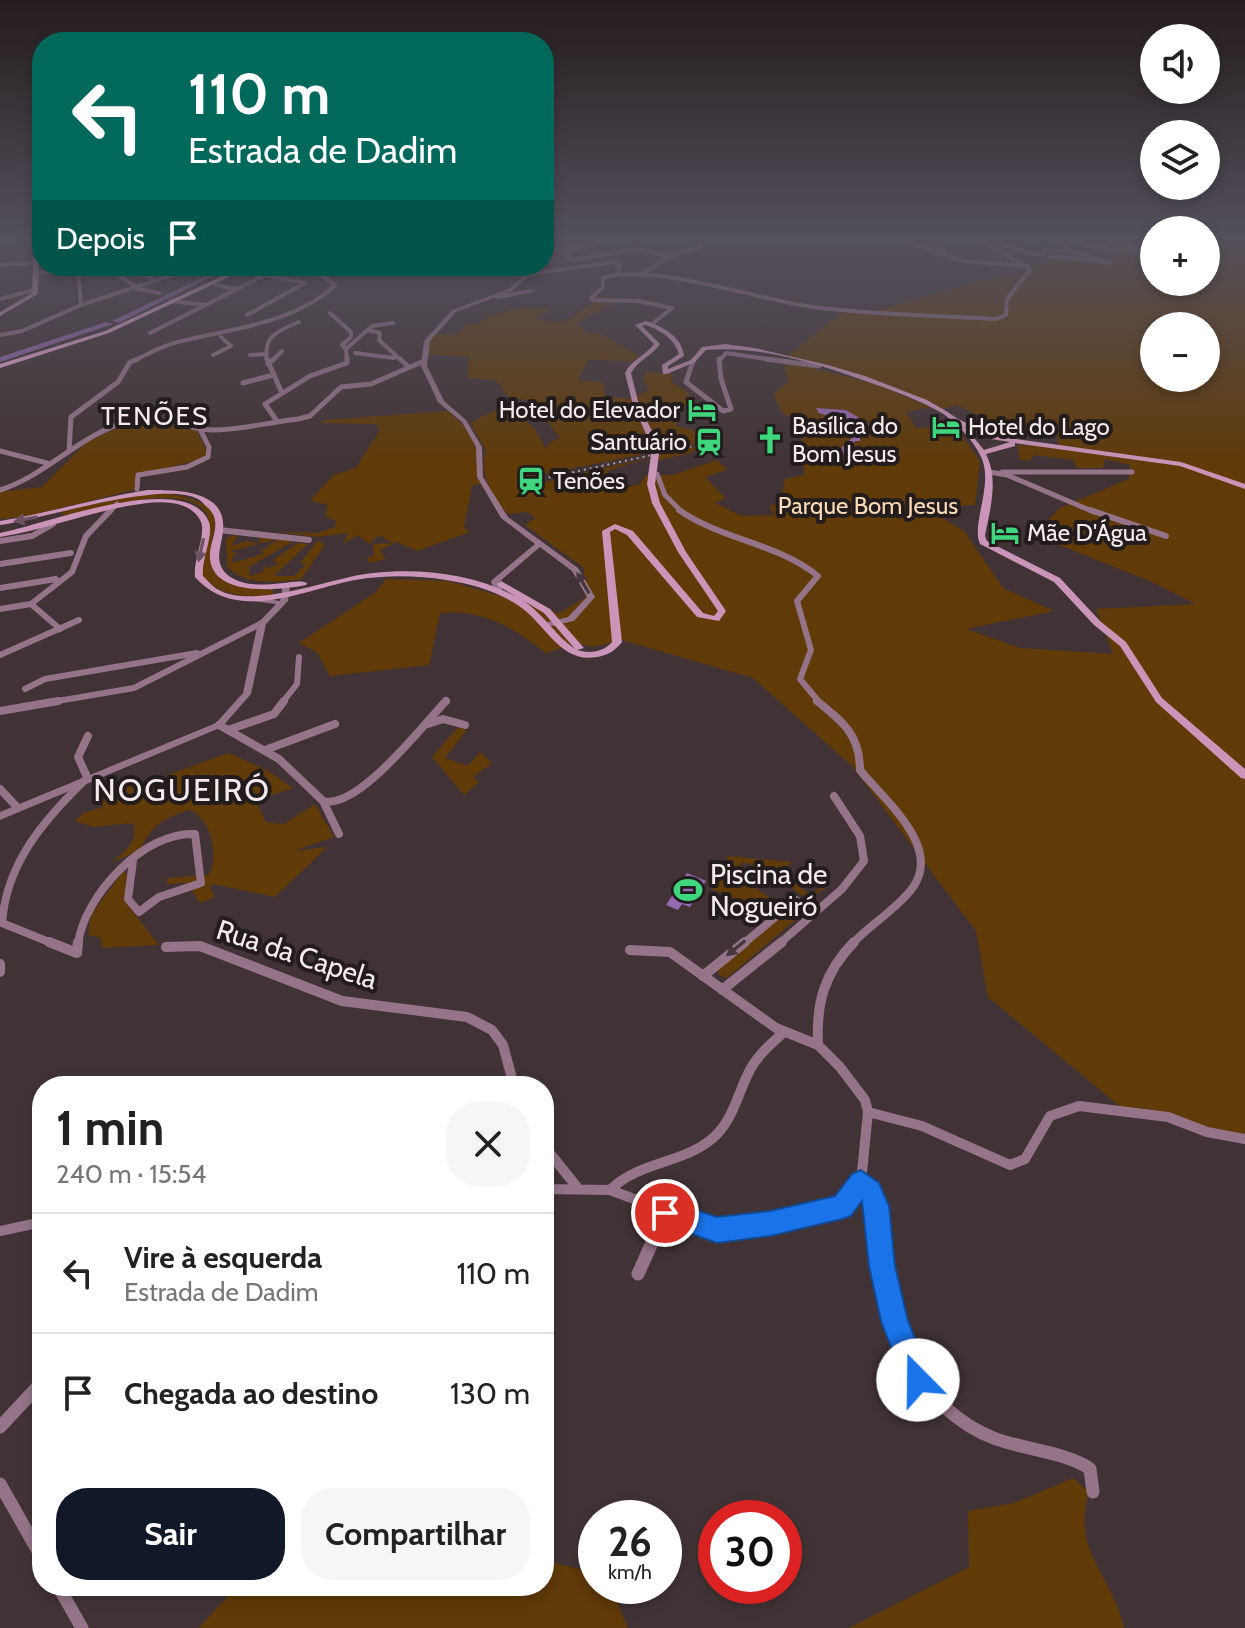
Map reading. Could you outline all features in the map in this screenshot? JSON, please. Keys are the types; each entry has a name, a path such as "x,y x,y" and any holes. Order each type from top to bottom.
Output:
{"main road":[{"path":"0,365 103,330 133,315"},
{"path":"0,365 107,332 142,315"},
{"path":"497,587 532,611 569,650 582,654 608,651 615,645 616,638 606,531 611,526 630,533 700,615 712,619 722,614 656,502 651,474 656,447 636,405 628,373 632,364 656,347 655,341 638,325 651,325 673,337 681,348 682,355 668,362 663,371 671,373 693,361 704,348 721,345 819,366 880,384 993,438 1181,464 1245,487"},
{"path":"951,418 982,453 989,472 981,536 983,542 1057,580 1097,623 1123,644 1159,700 1245,775"},
{"path":"982,453 1029,441"},
{"path":"0,523 120,495 167,492 195,497 211,505 217,512 218,535 214,560 222,574 238,583 280,596"},
{"path":"0,535 56,523 117,504 169,501 197,510 205,529 199,577 206,586 224,596 251,599 280,596 351,579 408,574 466,580 497,587 533,601 558,623 574,645 583,649 603,648 616,638"},
{"path":"56,512 63,516 56,523"}],"street":[{"path":"0,335 26,330 59,315"},
{"path":"150,333 186,315"},
{"path":"69,451 71,417 118,382 130,362 171,344 221,337 287,315"},
{"path":"277,421 265,404 310,376 347,363 346,349 342,345 351,337 351,332 332,315"},
{"path":"450,315 427,341 425,372 441,402 464,421 479,447 480,477 505,518 575,570 591,597 579,613 547,625"},
{"path":"651,325 661,315"},
{"path":"941,315 1000,318 1004,315"},
{"path":"346,349 367,330 384,321 393,323"},
{"path":"282,393 268,364 265,347 273,333 299,322"},
{"path":"367,330 380,333 379,340 384,347 409,367"},
{"path":"213,355 231,346 221,337"},
{"path":"268,364 282,351"},
{"path":"355,353 399,358"},
{"path":"693,361 686,382 723,411 731,409 720,371 719,358 726,353 819,366"},
{"path":"250,355 266,354"},
{"path":"0,451 47,463 63,459 69,451 134,419 164,417 200,429 225,430 310,416 341,387 371,384 424,361"},
{"path":"243,383 273,375"},
{"path":"137,489 138,475 187,467 208,457 209,447 200,429"},
{"path":"0,490 31,479 47,463"},
{"path":"989,472 1132,472"},
{"path":"989,472 1007,475 1106,517 1166,536"},
{"path":"651,474 657,474 661,493 702,524 784,554 818,576 797,601 811,650 800,679 805,690 854,733 861,746 860,770 901,815 920,853 922,873 913,888 836,960 824,979 815,1023 818,1045"},
{"path":"0,609 31,604 72,572 86,536 117,504"},
{"path":"0,541 32,536 56,523"},
{"path":"218,535 264,532 309,540"},
{"path":"497,587 539,544"},
{"path":"0,564 71,553"},
{"path":"0,588 56,579"},
{"path":"223,728 247,694 262,623 280,596"},
{"path":"31,604 60,629"},
{"path":"0,655 79,620"},
{"path":"0,711 134,688 262,623"},
{"path":"25,689 45,679 206,651"},
{"path":"0,816 87,779 223,728 274,714 297,684 299,657"},
{"path":"152,661 165,672"},
{"path":"323,801 340,801 361,790 446,701"},
{"path":"415,731 437,720 465,725"},
{"path":"265,750 335,724"},
{"path":"223,728 265,750 323,801 339,834"},
{"path":"87,779 78,757 88,736"},
{"path":"87,779 35,828 11,874 1,919 77,953 82,923 121,869 167,837 186,831 195,834 201,883 159,897 139,912 128,899 133,861"},
{"path":"0,789 17,807"},
{"path":"722,990 815,913 854,877 865,860 864,845 834,796"},
{"path":"703,976 796,900 815,913"},
{"name":"Rua da Capela","path":"166,947 200,946 342,1001 467,1017 492,1030 511,1076"},
{"path":"554,1188 610,1190 717,1230 770,1224 842,1207 861,1182 868,1112 853,1084 818,1045 784,1032 670,952 630,950"},
{"path":"0,964 0,972"},
{"path":"610,1190 621,1176 691,1151 710,1140 726,1124 754,1064 784,1032"},
{"path":"868,1112 922,1126 1010,1165 1018,1164 1050,1116 1079,1106 1168,1117 1207,1132 1245,1139"},
{"path":"554,1158 577,1187"},
{"path":"861,1182 871,1192 877,1206 882,1266 894,1321 918,1380 943,1408 976,1431 1026,1448 1073,1457 1090,1469 1093,1492"},
{"path":"638,1274 665,1213"},
{"path":"0,1231 32,1224"},
{"path":"0,1427 32,1393"},
{"path":"0,1484 32,1540"},
{"path":"64,1596 82,1628"}],"green space":[{"name":"Parque Bom Jesus","path":"489,315 544,315 535,320 566,322 575,315 592,315 576,324 585,328 586,334 600,333 640,357 631,362 589,359 578,380 604,383 605,396 630,399 649,390 642,378 647,372 671,374 672,382 690,394 676,426 701,432 694,440 699,443 524,478 529,486 701,445 691,453 659,460 651,457 606,471 624,488 640,484 646,475 673,475 717,460 727,470 705,477 725,498 715,503 742,516 775,515 769,506 780,504 785,479 804,475 803,451 796,445 809,433 782,412 773,394 789,381 784,370 788,362 876,384 930,407 906,412 916,428 933,427 942,436 962,435 980,462 975,505 941,506 939,516 964,531 1003,588 1054,611 966,629 1020,648 1113,654 1096,609 1196,604 1152,582 1034,535 1060,508 1129,479 1130,465 1105,459 1103,468 1077,468 1073,460 1034,455 1030,460 1020,460 1017,445 1058,446 1058,435 1005,429 957,405 942,409 882,382 788,356 838,315 1140,315 1140,392 1220,392 1220,315 1245,315 1245,1135 1122,1108 988,997 976,931 852,766 753,678 622,640 593,647 577,643 546,653 509,628 470,614 440,613 429,665 330,676 317,652 299,643 376,592 386,579 448,581 559,613 585,598 584,568 525,525 535,518 527,512 507,514 488,484 484,468 486,450 470,423 511,402 496,380 467,378 469,357 428,354 430,339 436,334 456,335 469,323 480,323","holes":["520,399 532,401 560,438 550,442 546,449 535,429 513,410 512,403"]},
{"path":"448,411 462,424 477,446 481,484 472,485 464,527 470,532 417,551 397,542 380,550 386,559 370,563 367,558 374,555 373,544 392,543 380,535 369,544 358,535 343,544 348,533 317,537 278,532 317,533 335,527 336,521 325,516 328,505 312,501 313,497 334,475 356,468 380,430 375,424 321,423 325,420"},
{"path":"163,418 196,429 207,452 206,458 137,475 137,489 28,516 0,519 0,492 42,487 86,443 131,421"},
{"path":"165,493 192,499 207,507 214,516 211,561 218,574 258,589 273,590 274,595 235,595 218,589 202,577 209,521 201,507 186,500 143,500 64,519 62,512 114,498"},
{"path":"238,534 232,546 246,541 259,544 231,551 237,555 232,557 231,563 263,554 261,551 283,536 292,542 249,567 250,576 263,572 264,566 269,568 278,564 273,560 298,543 308,544 274,576 294,576 306,564 300,563 318,540 325,545 301,579 261,582 242,577 227,566 226,538"},
{"path":"279,536 271,541 260,544 259,537"},
{"path":"458,727 467,730 445,758 468,766 480,752 492,763 473,777 479,782 464,795 432,757"},
{"path":"228,753 267,770 293,788 263,798 258,806 266,822 284,824 315,804 334,837 293,851 327,847 275,897 213,884 210,888 215,897 200,903 187,883 166,884 168,878 209,875 212,866 212,838 204,822 190,810 159,824 148,835 140,851 112,862 132,841 133,823 93,827 75,821 83,813 103,807 104,792 157,779"},
{"path":"728,856 792,862 784,869 791,874 787,878 811,895 823,885 827,887 808,900 760,864 756,867 744,862 735,869 738,875 778,904 767,912 712,889"},
{"path":"124,870 127,876 126,903 159,945 102,948 101,938 88,935 91,915"},
{"path":"792,908 801,915 727,978 720,976 717,970"},
{"path":"1073,1478 1089,1492 1085,1531 1089,1547 1124,1628 849,1628 969,1567 968,1511 1014,1503"},
{"path":"554,1563 578,1569 578,1604 618,1604 628,1628 198,1628 228,1596 554,1596"}],"shaded area":[{"path":"816,408 846,410 871,425 860,435 860,441 855,441 849,456 842,454 842,447 860,431 859,426 819,413"},
{"name":"Piscina de Nogueiró","path":"687,873 706,881 690,907 682,904 678,910 666,905"}],"waterway":[{"path":"116,321 129,315"},
{"path":"0,360 109,324"}],"railway":[{"path":"537,480 712,442"}],"place":[{"name":"Hotel do Elevador","path":"702,410"},
{"name":"Hotel do Lago","path":"946,427"},
{"name":"Basílica do Bom Jesus","path":"770,440"},
{"name":"Santuário","path":"709,442"},
{"name":"Tenões","path":"531,481"},
{"name":"Mãe D'Água","path":"1005,533"},
{"name":"Piscina de Nogueiró","path":"688,890"}],"district":[{"name":"TENÕES","path":"155,416"},
{"name":"NOGUEIRÓ","path":"182,790"}],"route":[{"path":"665,1213 717,1230 770,1224 842,1207 861,1182 871,1192 877,1206 882,1266 894,1321 918,1380"}]}
